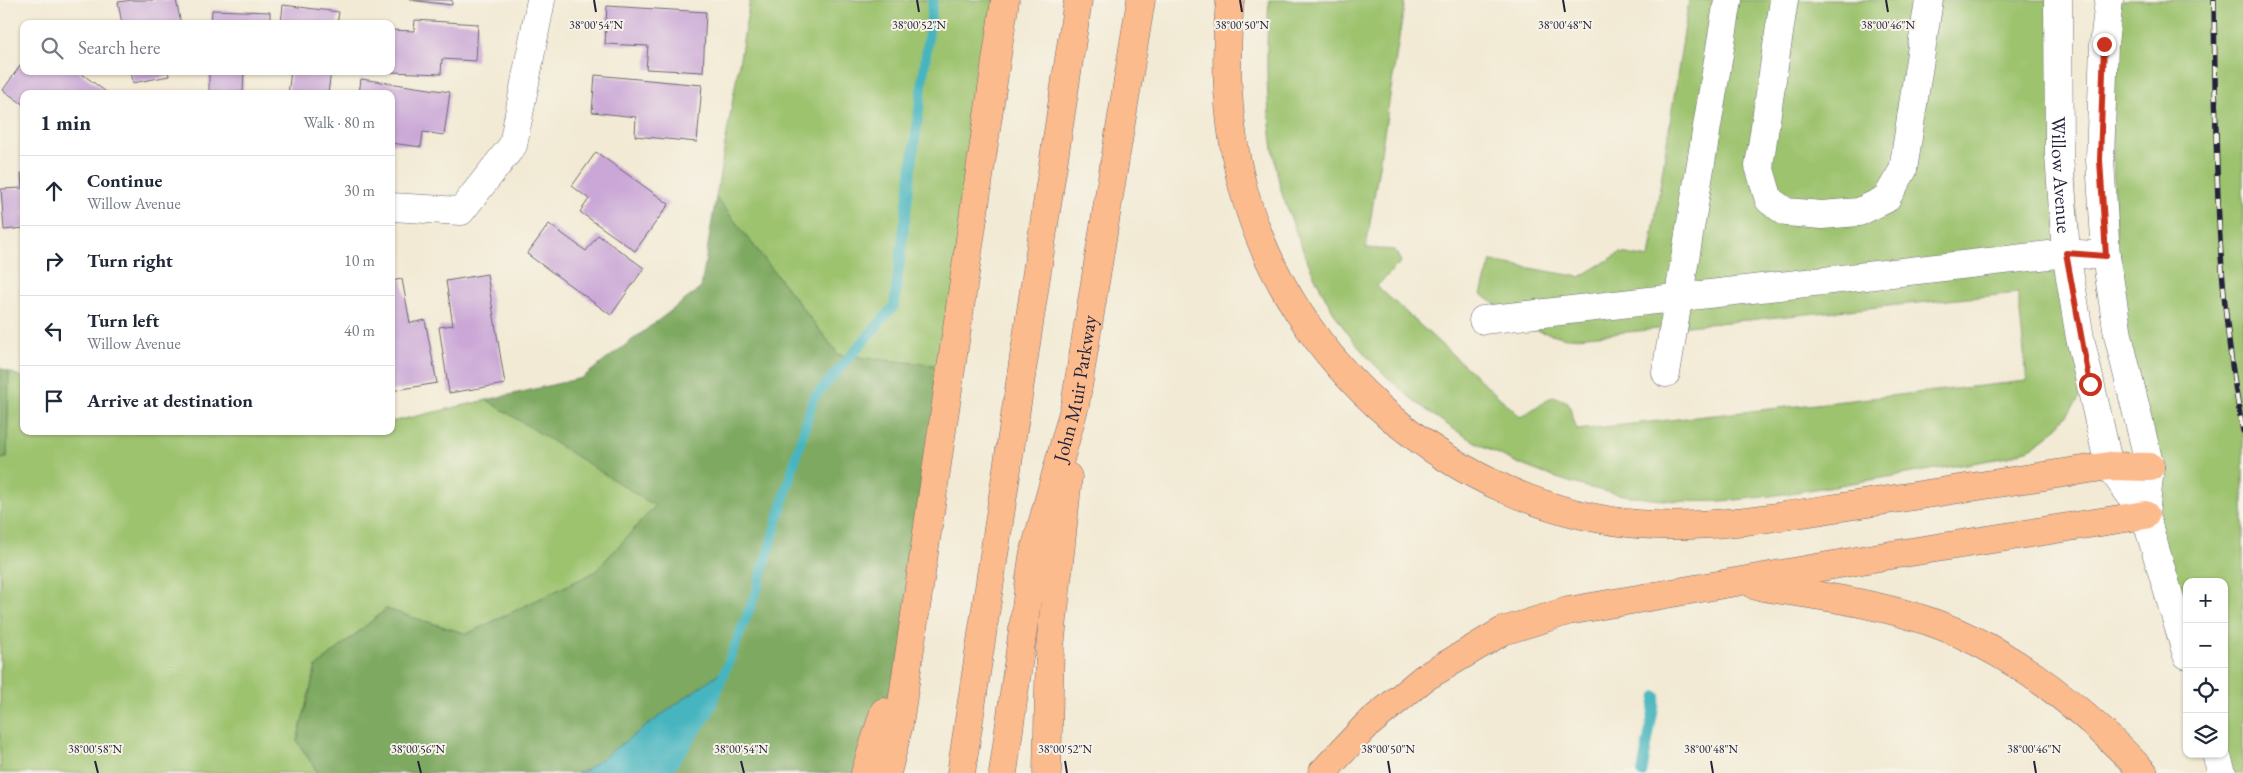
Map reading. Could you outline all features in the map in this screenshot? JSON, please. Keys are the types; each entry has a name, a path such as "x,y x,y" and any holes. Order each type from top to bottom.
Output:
{"highway":[{"path":"887,773 899,724 1005,0"},
{"path":"961,773 1078,0"},
{"name":"John Muir Parkway","path":"1003,773 1033,557 1075,406 1141,0"},
{"path":"1230,0 1226,48 1230,120 1244,190 1269,258 1304,320 1348,376 1402,427 1464,468 1521,495 1564,510 1608,520 1673,526 1709,525 1781,517 2108,466 2150,467"},
{"path":"1047,773 1050,648 1075,406"},
{"path":"1322,773 1366,726 1424,678 1503,631 1568,611 1885,556 2145,514"},
{"path":"1734,583 1832,598 1912,616 1984,645 2052,688 2110,737 2144,773"},
{"path":"865,773 916,610"}],"street":[{"path":"395,207 461,212 514,145 541,0"},
{"path":"1666,373 1728,0"},
{"path":"1784,0 1759,166 1769,200 1786,212 1822,215 1860,212 1886,199 1903,170 1929,0"},
{"name":"Willow Avenue","path":"2058,0 2059,155 2066,253 2080,338 2108,466 2145,514 2183,642"},
{"name":"Willow Avenue","path":"2109,0 2104,44 2100,160 2106,256 2118,335 2150,467 2145,514"},
{"path":"1484,320 2066,253 2106,256"},
{"path":"2217,758 2222,773"}],"green space":[{"path":"750,0 1005,0 951,367 839,355 716,197"},
{"path":"1269,0 1405,0 1366,248 1395,250 1401,262 1377,286 1521,417 1553,396 1568,402 1577,430 2027,381 2018,293 1567,338 1530,329 1481,294 1491,261 1580,277 1620,253 1649,258 1689,0 2058,0 2090,384 2064,419 2047,437 2023,451 2008,457 1757,498 1699,502 1634,497 1589,488 1545,474 1502,456 1462,434 1424,408 1389,378 1347,332 1321,289 1294,227 1280,186 1275,163 1269,117 1267,70"},
{"path":"2109,0 2243,0 2243,773 2222,773 2224,758 2228,758 2228,578 2183,578 2183,636 2118,335"},
{"path":"716,197 839,355 951,367 916,610 865,773 318,773 297,741 316,667 386,609 467,634 595,572 655,506 487,400 582,378 701,288"},
{"path":"0,368 9,372 7,458 0,459"},
{"path":"9,372 20,376 20,435 395,435 395,421 487,400 656,505 595,572 467,634 386,609 316,667 297,741 318,773 0,773 0,459 7,458"}],"water":[{"path":"726,668 708,714 666,773 576,773 586,770"}],"building":[{"path":"132,0 176,0 180,20 121,20 118,2"},
{"path":"409,0 452,0 452,5"},
{"path":"283,5 339,12 338,20 281,20"},
{"path":"607,6 706,12 703,72 646,69 648,46 605,44"},
{"path":"212,10 270,12 270,20 211,20"},
{"path":"415,20 478,24 476,61 442,59 441,74 395,72 395,30 414,31"},
{"path":"20,66 20,75 83,75 104,90 20,90 20,102 3,90"},
{"path":"132,75 169,75 169,76 133,83"},
{"path":"209,75 244,75 243,90 209,90"},
{"path":"290,75 330,75 329,90 289,90"},
{"path":"595,75 702,85 697,142 635,136 636,117 592,112"},
{"path":"361,79 450,92 444,135 423,132 421,147 395,144 395,90 360,90"},
{"path":"596,152 669,204 635,251 580,212 589,199 572,186"},
{"path":"20,188 20,228 4,230 1,189"},
{"path":"549,224 586,251 598,235 644,268 611,315 527,254"},
{"path":"487,274 505,384 449,393 439,327 453,325 446,281"},
{"path":"402,279 410,323 425,320 437,383 395,390 395,280"}],"waterway":[{"path":"666,773 708,714 757,590 813,399 894,306 933,0"},
{"path":"1642,773 1656,696"}],"railway":[{"path":"2214,0 2217,162 2222,270 2227,324 2243,431"}],"route":[{"path":"2090,384 2080,338 2066,253 2106,256 2100,160 2104,44"}]}
